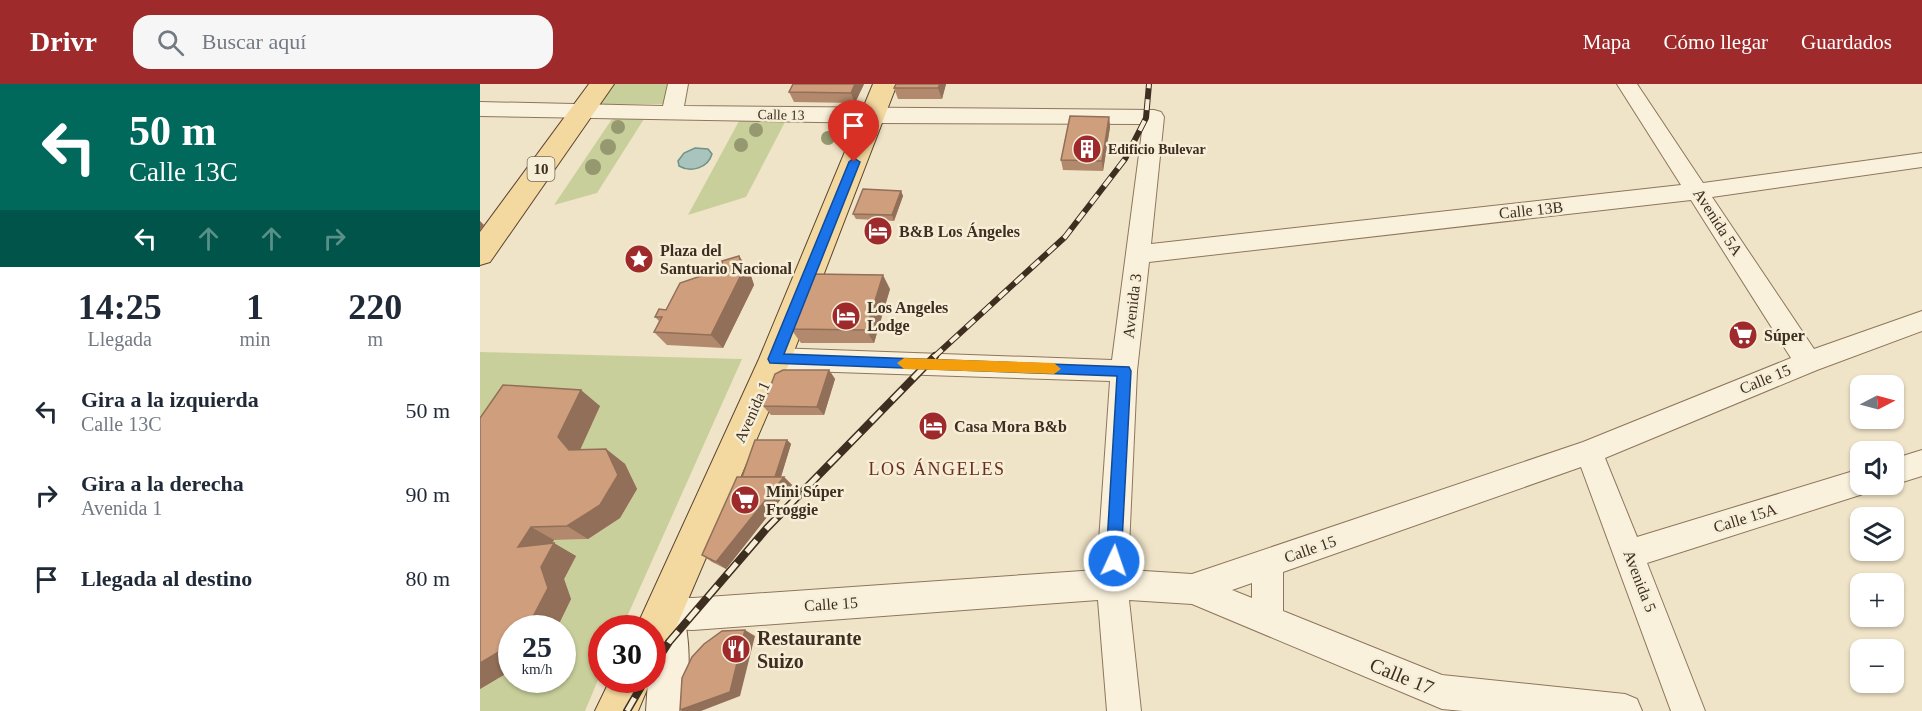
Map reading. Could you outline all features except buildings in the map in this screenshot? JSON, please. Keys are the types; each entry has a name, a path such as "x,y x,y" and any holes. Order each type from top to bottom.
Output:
{"main road":[{"name":"10","path":"480,255 602,84"},
{"name":"Avenida 1","path":"662,615 775,359 885,84"},
{"path":"666,637 669,642 667,711"},
{"path":"616,711 625,693"}],"street":[{"path":"672,113 678,84"},
{"name":"Avenida 5A","path":"1627,84 1808,362"},
{"name":"Calle 13","path":"480,109 873,116 1154,117"},
{"name":"Avenida 3","path":"1124,711 1112,584 1124,371 1154,117"},
{"name":"Calle 13B","path":"1138,254 1698,191 1922,160"},
{"name":"Calle 15","path":"666,622 693,614 1112,584 1192,589 1589,452 1808,362 1918,330"},
{"path":"775,359 1124,371"},
{"name":"Avenida 5","path":"1589,452 1630,554 1688,711"},
{"path":"1904,469 1922,463"},
{"name":"Calle 15A","path":"1630,554 1850,485"},
{"path":"1267,620 1268,563"},
{"name":"Calle 17","path":"1192,589 1442,692 1625,711"}],"green space":[{"path":"613,84 669,84 666,104 599,104"},
{"path":"612,119 644,119 597,193 554,205"},
{"path":"739,121 785,122 746,197 688,215"},
{"path":"480,352 742,359 628,615 588,615 588,693 593,693 585,711 480,711 480,689 498,678 498,693 576,693 576,615 563,615 571,599 564,579 542,559 554,540 588,539 620,518 637,489 579,452 599,406 480,456"}],"water":[{"path":"695,148 708,149 712,154 707,163 694,169 679,166 678,161 684,153"}],"railway":[{"path":"934,357 1065,237 1125,159 1146,118 1149,84"},
{"path":"666,647 767,528 934,357"},
{"path":"627,711 637,693"}],"slow traffic":[{"path":"904,363 1054,369"}],"place":[{"name":"Edificio Bulevar","path":"1087,149"},
{"name":"B&B Los Ángeles","path":"878,231"},
{"name":"Plaza del Santuario Nacional","path":"639,259"},
{"name":"Los Angeles Lodge","path":"846,316"},
{"name":"Súper","path":"1743,335"},
{"name":"Casa Mora B&b","path":"933,426"},
{"name":"Mini Súper Froggie","path":"745,500"},
{"name":"Restaurante Suizo","path":"736,649"}],"district":[{"name":"LOS ÁNGELES","path":"937,469"}],"route":[{"path":"854,162 775,359 1124,371 1114,561"}]}
